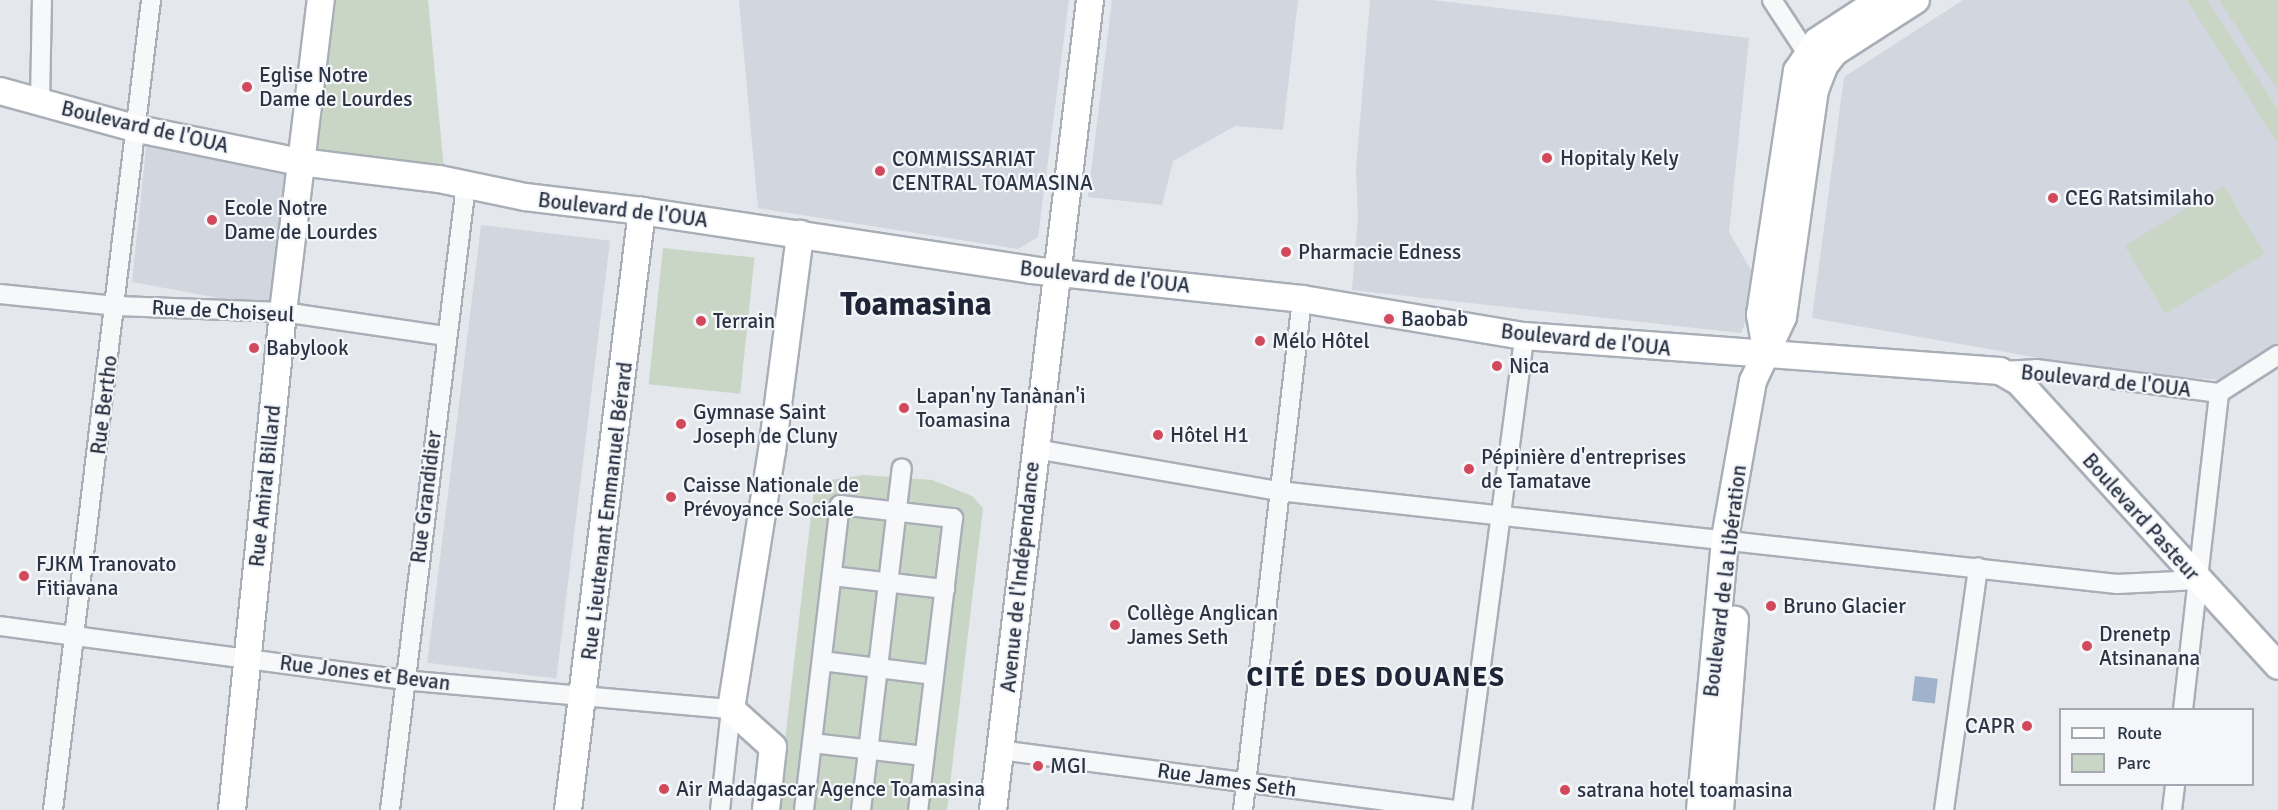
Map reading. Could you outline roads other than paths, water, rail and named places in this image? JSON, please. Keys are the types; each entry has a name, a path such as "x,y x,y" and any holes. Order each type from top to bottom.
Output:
{"main road":[{"name":"Rue Amiral Billard","path":"232,810 283,312 321,0"},
{"name":"Avenue de l'Indépendance","path":"993,810 1035,449 1059,273 1064,201 1090,0"},
{"path":"1815,59 1817,41 1880,0"},
{"name":"Boulevard de la Libération","path":"1700,810 1753,381 1767,356 1783,317 1815,90 1815,59 1835,52 1916,0"},
{"name":"Boulevard de l'OUA","path":"0,91 138,129 300,162 466,185 525,197 642,211 1059,273 1302,299 1524,336 1767,356 2000,371"},
{"name":"Rue Lieutenant Emmanuel Bérard","path":"568,810 585,694 642,211"},
{"path":"766,810 773,747 731,709 772,451 800,234"},
{"name":"Boulevard Pasteur","path":"2000,371 2019,382 2278,666"},
{"name":"Boulevard de la Libération","path":"1720,810 1733,539"}],"street":[{"path":"40,102 42,0"},
{"name":"Rue Bertho","path":"53,810 117,306 152,0"},
{"path":"1772,0 1815,59"},
{"name":"Rue Grandidier","path":"390,810 466,185"},
{"name":"Rue de Choiseul","path":"0,294 117,306 283,312 446,336"},
{"path":"1243,810 1302,299"},
{"path":"1462,810 1524,336"},
{"path":"2183,708 2219,393 2278,355"},
{"name":"Boulevard de l'OUA","path":"2000,371 2037,369 2219,393"},
{"path":"1035,449 1279,491 1733,539 2117,584 2199,580"},
{"path":"861,810 902,468"},
{"path":"804,810 840,504 953,518 918,810"},
{"path":"1944,810 1978,567"},
{"path":"832,576 945,589"},
{"name":"Rue Jones et Bevan","path":"0,626 74,638 248,658 404,680 585,694 731,709"},
{"path":"822,661 934,675"},
{"path":"720,810 731,709"},
{"path":"812,743 924,756"},
{"name":"Rue James Seth","path":"1000,750 1454,810"},
{"path":"2172,810 2175,786"}],"water":[{"path":"1915,676 1938,679 1935,704 1912,701"}],"place":[{"name":"Eglise Notre Dame de Lourdes","path":"247,87"},
{"name":"Hopitaly Kely","path":"1547,158"},
{"name":"COMMISSARIAT CENTRAL TOAMASINA","path":"880,171"},
{"name":"CEG Ratsimilaho","path":"2053,198"},
{"name":"Ecole Notre Dame de Lourdes","path":"212,220"},
{"name":"Pharmacie Edness","path":"1286,252"},
{"name":"Baobab","path":"1389,319"},
{"name":"Terrain","path":"701,321"},
{"name":"Mélo Hôtel","path":"1260,341"},
{"name":"Babylook","path":"254,348"},
{"name":"Nica","path":"1497,366"},
{"name":"Lapan'ny Tanànan'i Toamasina","path":"904,408"},
{"name":"Gymnase Saint Joseph de Cluny","path":"681,424"},
{"name":"Hôtel H1","path":"1158,435"},
{"name":"Pépinière d'entreprises de Tamatave","path":"1469,469"},
{"name":"Caisse Nationale de Prévoyance Sociale","path":"671,497"},
{"name":"FJKM Tranovato Fitiavana","path":"24,576"},
{"name":"Bruno Glacier","path":"1771,606"},
{"name":"Collège Anglican James Seth","path":"1115,625"},
{"name":"Drenetp Atsinanana","path":"2087,646"},
{"name":"CAPR","path":"2027,726"},
{"name":"MGI","path":"1038,766"},
{"name":"Air Madagascar Agence Toamasina","path":"664,789"},
{"name":"satrana hotel toamasina","path":"1565,790"}],"district":[{"name":"Toamasina","path":"916,305"},
{"name":"CITÉ DES DOUANES","path":"1376,678"}]}
